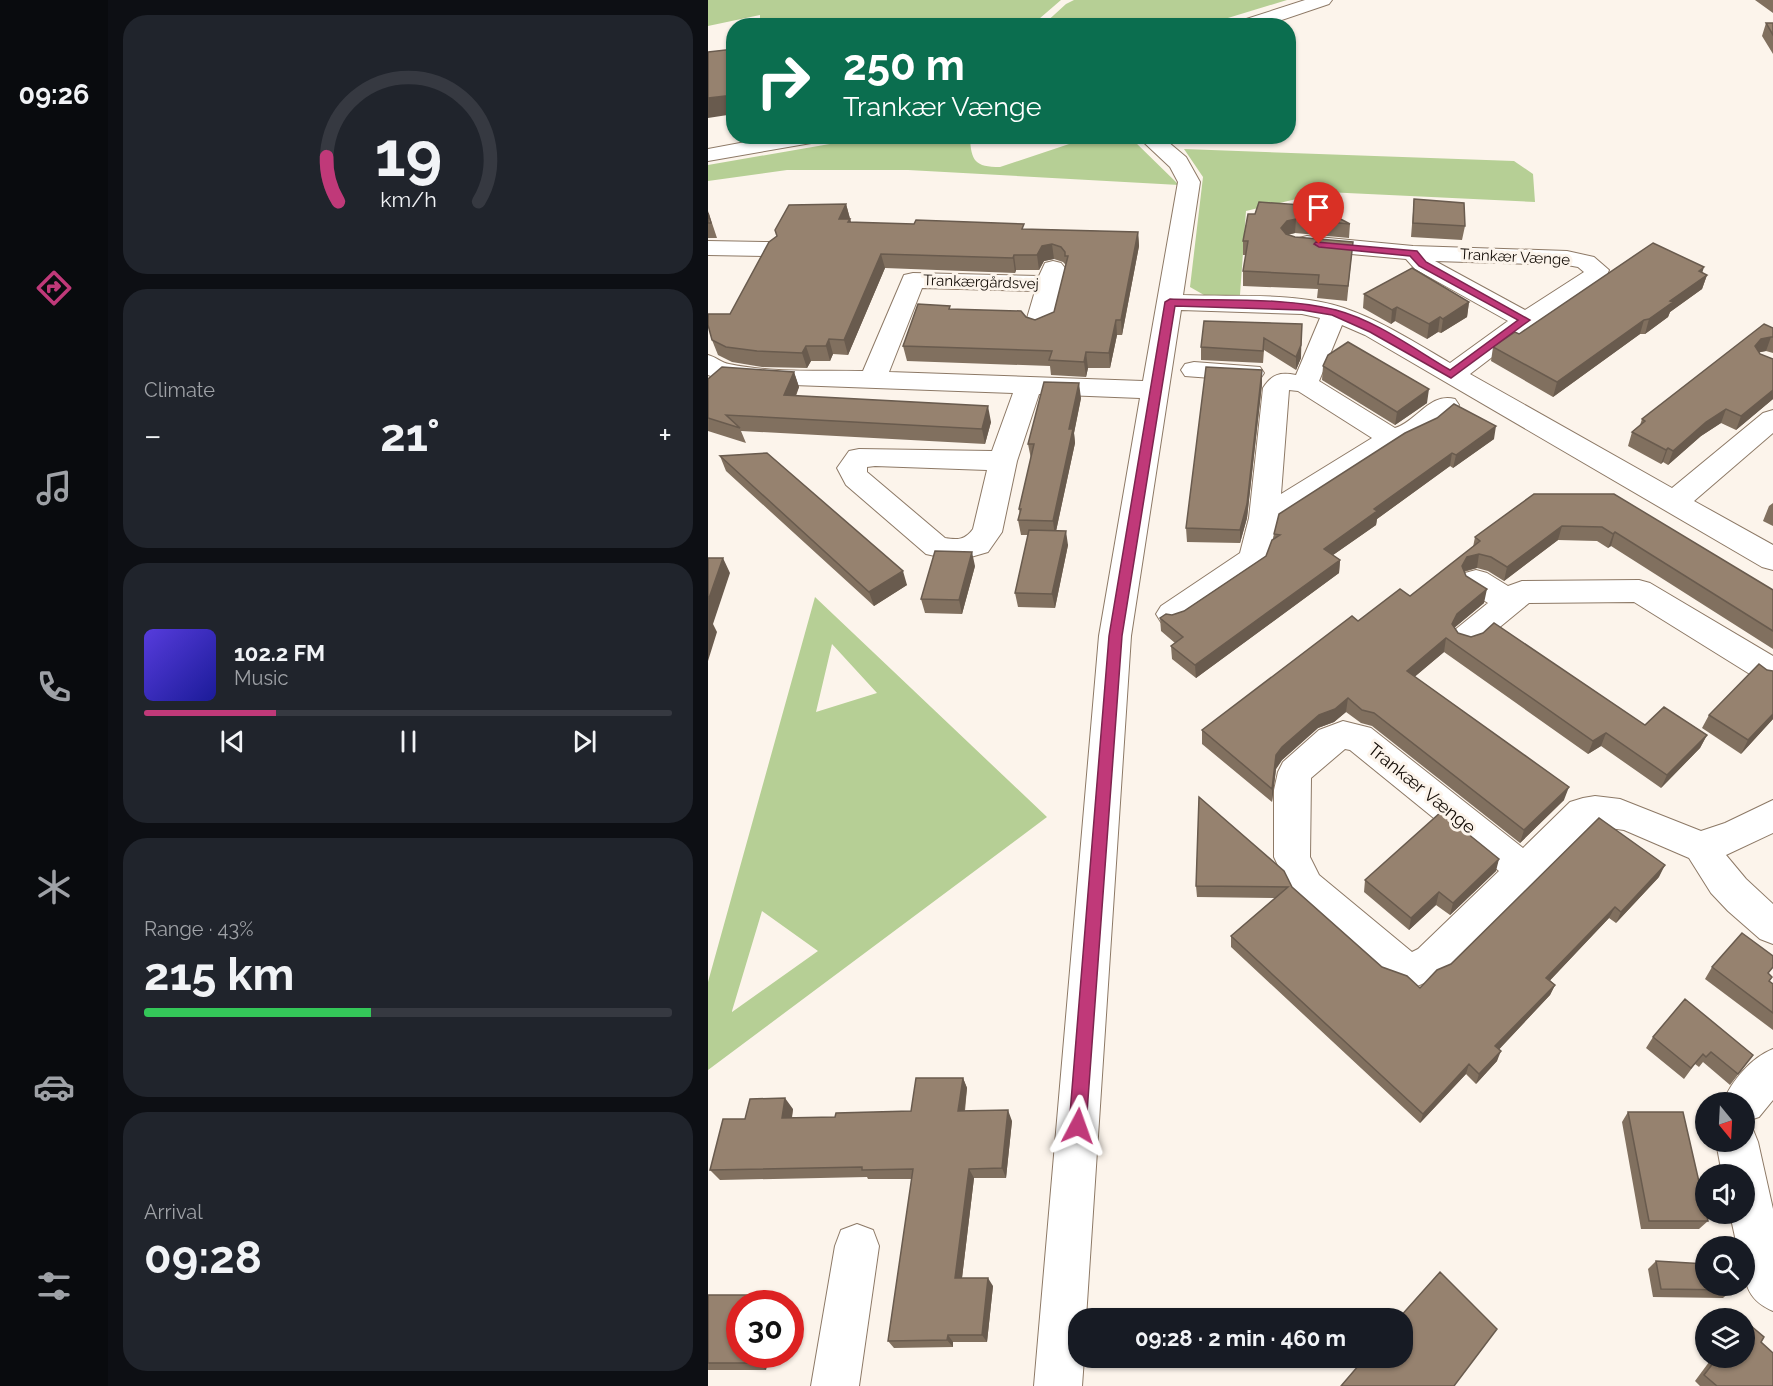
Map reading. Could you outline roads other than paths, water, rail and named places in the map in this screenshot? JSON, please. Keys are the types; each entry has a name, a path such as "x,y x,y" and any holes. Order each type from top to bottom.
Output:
{"street":[{"path":"1268,18 1323,0"},
{"path":"708,154 769,144"},
{"path":"1058,1386 1115,636 1189,182 1188,174 1156,144"},
{"name":"Trankær Vænge","path":"1295,242 1413,253 1567,258 1586,262 1598,270 1594,277 1525,320 1451,375"},
{"path":"708,248 768,249"},
{"name":"Trankær Vænge","path":"1413,253 1423,264 1525,320"},
{"name":"Trankærgårdsvej","path":"873,379 913,280 1051,276 1038,325"},
{"path":"1170,302 1302,307 1335,313 1374,330 1773,559"},
{"path":"1172,614 1253,559 1264,518 1276,388 1294,383 1335,313"},
{"path":"708,363 719,371 740,375 1154,390"},
{"path":"1194,370 1274,374 1392,438"},
{"path":"1003,461 875,457 859,458 852,468 855,478 937,547 957,550 977,545 987,532 1003,461 1029,386"},
{"path":"1264,518 1392,438 1414,431 1446,405"},
{"path":"1674,502 1773,419"},
{"path":"1476,581 1510,602"},
{"path":"1467,638 1522,592 1639,591 1773,672"},
{"name":"Trankær Vænge","path":"1524,870 1359,738 1343,735 1331,740 1295,772 1292,790 1292,857 1306,886 1395,963 1413,970 1432,961 1524,870 1576,818 1592,810 1612,811 1701,846"},
{"path":"1773,815 1741,833 1701,846 1728,888 1773,927"},
{"path":"1753,1092 1773,1069"},
{"path":"1754,1224 1766,1275 1773,1288"},
{"path":"835,1386 857,1246"}]}
